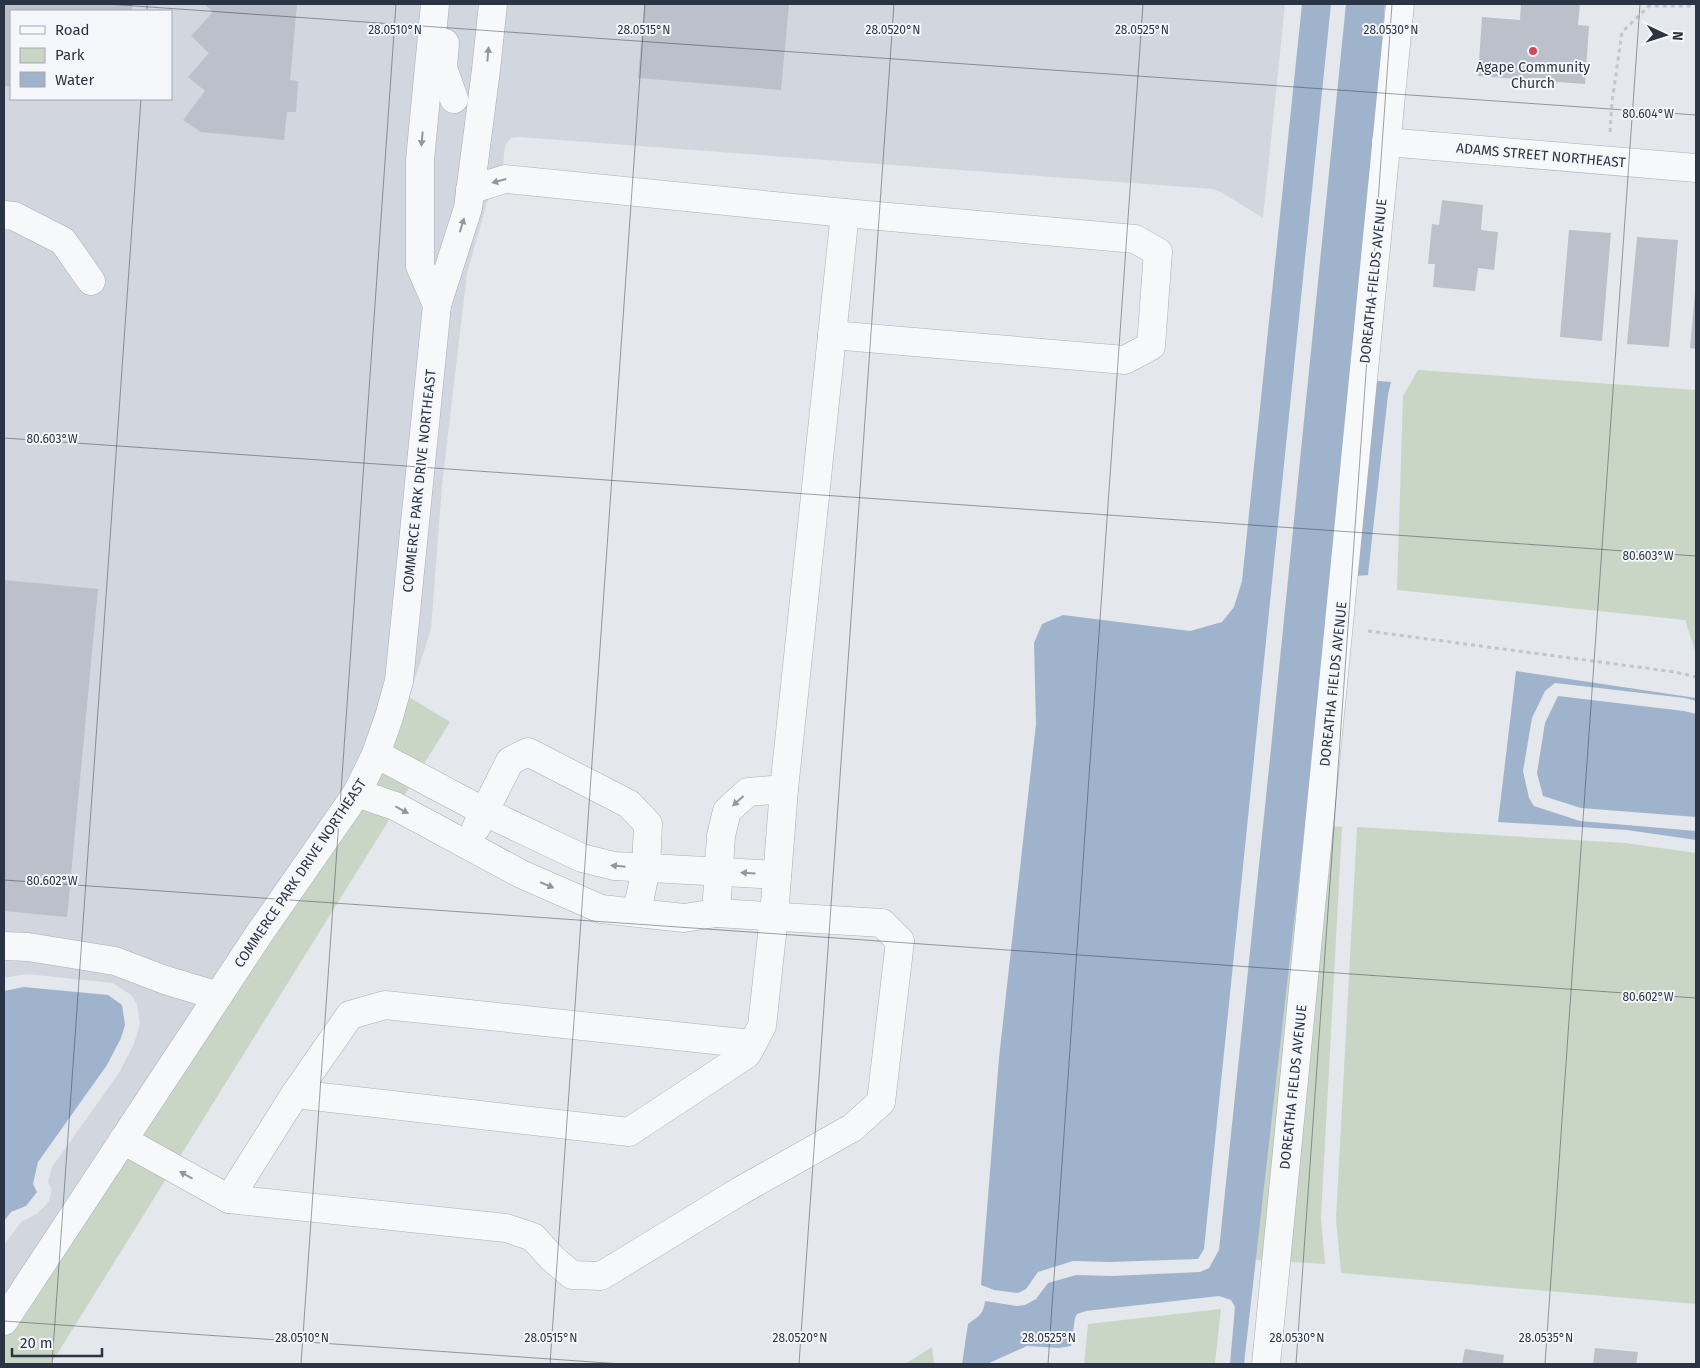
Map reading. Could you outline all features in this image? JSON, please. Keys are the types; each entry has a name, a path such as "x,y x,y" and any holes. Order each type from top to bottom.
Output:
{"street":[{"name":"COMMERCE PARK DRIVE NORTHEAST","path":"435,4 420,160 420,266 437,305"},
{"path":"449,4 443,68 454,99"},
{"name":"COMMERCE PARK DRIVE NORTHEAST","path":"4,1321 259,934 357,792 376,754 399,681 437,305 468,208 493,4"},
{"name":"DOREATHA FIELDS AVENUE","path":"1266,1364 1400,4"},
{"path":"426,102 454,99 481,103"},
{"name":"ADAMS STREET NORTHEAST","path":"1386,142 1696,168"},
{"path":"470,190 505,179 529,181 1135,239 1158,252 1151,346 1125,360 832,335"},
{"path":"295,1094 629,1132 747,1054 762,1026 774,916 784,789 845,212"},
{"path":"4,215 14,216 63,241 91,281"},
{"path":"467,845 510,761 528,752 629,804 648,824 646,868 637,912"},
{"path":"376,754 485,812 582,858 614,866 777,875"},
{"path":"716,913 721,836 728,810 748,792 784,789"},
{"path":"123,1140 229,1199 506,1228 533,1237 553,1259 572,1275 601,1276 740,1191 852,1128 881,1102 900,941 882,923 716,913 684,918 601,908 521,874 395,806 357,792"},
{"path":"4,946 28,947 115,961 165,980 218,996"},
{"path":"229,1199 295,1094 350,1015 386,1005 752,1044"}],"path":[{"path":"1608,160 1612,102 1622,32 1649,6 1696,6"},
{"path":"1367,631 1675,672 1696,677"}],"shaded area":[{"path":"4,4 1285,4 1263,218 1213,189 520,137 511,138 505,145 502,175 495,175 467,273 442,485 431,629 409,697 308,874 4,1295 4,1245 21,1222 38,1213 49,1201 52,1190 48,1182 52,1167 119,1073 134,1044 140,1024 137,1004 131,995 113,983 26,974 4,978"}],"green space":[{"path":"1418,370 1696,390 1696,654 1685,620 1397,590 1403,396"},
{"path":"409,697 450,722 51,1364 4,1364 4,1295 308,874"},
{"path":"1305,824 1342,827 1321,1218 1325,1264 1255,1260"},
{"path":"1357,827 1625,843 1696,853 1696,1304 1341,1273 1336,1219"},
{"path":"1221,1309 1215,1364 1084,1364 1088,1324"},
{"path":"932,1347 934,1364 905,1364"}],"water":[{"path":"1302,4 1331,4 1204,1249 1198,1259 1110,1262 1073,1261 1038,1272 1026,1289 1018,1293 994,1290 981,1285 999,1058 1036,724 1034,643 1042,624 1063,615 1190,631 1222,622 1234,607 1242,581"},
{"path":"1346,4 1385,4 1357,379 1391,382 1368,575 1333,578 1244,1364 1230,1364 1235,1307 1231,1300 1219,1296 1086,1311 1077,1314 1075,1318 1071,1346 1059,1348 1027,1346 987,1364 962,1364 968,1324 980,1315 985,1301 1017,1306 1025,1305 1036,1299 1048,1283 1076,1275 1112,1276 1200,1272 1209,1268 1219,1250"},
{"path":"1516,671 1696,698 1696,701 1685,698 1555,683 1545,691 1532,718 1523,771 1529,798 1534,806 1580,821 1696,831 1696,840 1627,830 1498,822"},
{"path":"1558,696 1696,714 1696,817 1581,808 1543,796 1537,773 1545,723"},
{"path":"24,987 108,995 122,1005 125,1025 121,1038 107,1065 38,1162 33,1184 37,1192 26,1206 11,1212 4,1221 4,991"}],"building":[{"path":"4,4 133,4 132,10 10,10 10,87 4,86"},
{"path":"204,4 297,4 290,80 298,81 296,112 287,112 284,140 201,132 183,120 205,91 188,77 209,53 191,36 213,12"},
{"path":"644,4 789,4 781,90 638,78"},
{"name":"Agape Community Church","path":"1521,4 1580,4 1578,25 1589,26 1585,84 1478,76 1482,17 1520,20"},
{"path":"1442,200 1483,205 1481,230 1498,232 1494,270 1478,268 1475,291 1433,287 1435,264 1428,264 1432,224 1439,225"},
{"path":"1569,230 1611,233 1602,341 1560,337"},
{"path":"1637,237 1678,240 1669,347 1627,344"},
{"path":"1696,292 1696,349 1690,348"},
{"path":"4,580 98,589 67,917 4,911"},
{"path":"1595,1348 1638,1352 1636,1364 1593,1364"},
{"path":"1465,1349 1504,1355 1503,1364 1462,1364"}],"place":[{"name":"Agape Community Church","path":"1533,51"}]}
